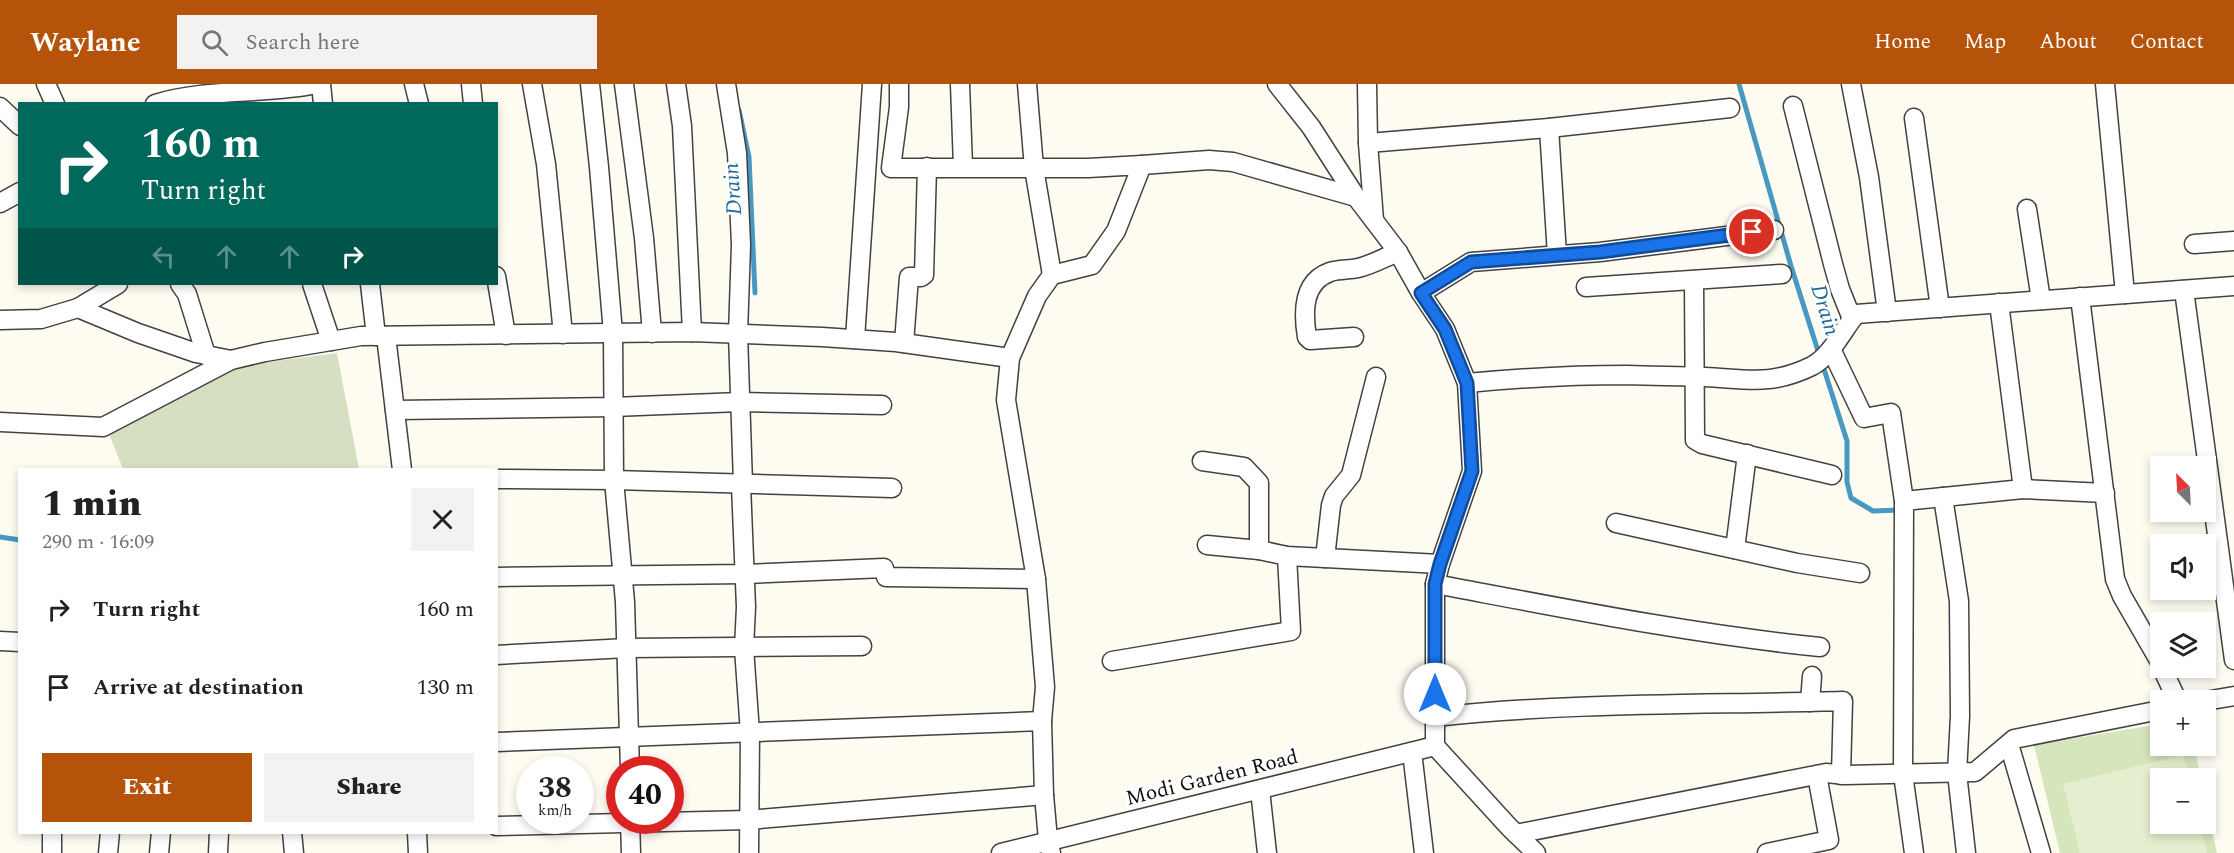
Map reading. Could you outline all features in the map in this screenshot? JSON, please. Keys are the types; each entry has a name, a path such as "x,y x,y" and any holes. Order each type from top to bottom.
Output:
{"street":[{"path":"46,84 54,102"},
{"path":"161,102 177,97 202,99 269,93 319,84 322,102"},
{"path":"414,84 418,102"},
{"path":"471,84 473,102"},
{"path":"532,84 546,164 563,334"},
{"path":"590,84 613,333 614,480 627,648 630,756"},
{"path":"624,84 644,238 652,333"},
{"path":"676,84 682,126 692,332"},
{"path":"726,84 737,153 741,245 738,334 745,574 744,648 750,733 749,853"},
{"path":"855,339 872,84"},
{"path":"899,84 899,107 891,168 1034,168 1142,165 1209,160 1233,162 1356,197"},
{"path":"960,84 963,167"},
{"path":"1027,84 1034,168 1052,275"},
{"path":"1277,84 1311,127 1356,197 1398,252 1445,329 1467,383 1472,471 1435,584 1435,746 1536,853"},
{"path":"1367,84 1368,143 1374,222"},
{"path":"1851,84 1869,177 1887,312"},
{"path":"2105,84 2125,294"},
{"path":"1793,106 1839,289 1852,319"},
{"path":"1368,143 1549,128 1730,108"},
{"path":"2,112 18,124"},
{"path":"1914,118 1940,308"},
{"path":"1549,128 1557,255"},
{"path":"1050,847 1044,795 1042,721 1045,687 1036,579 1006,400 1010,358 1037,296 1052,275 1092,265 1116,231 1142,165"},
{"path":"904,343 909,277 924,276 927,168"},
{"path":"1,200 18,193"},
{"path":"2027,209 2041,300"},
{"path":"1421,293 1471,262 1557,255 1774,230"},
{"path":"2194,244 2234,242"},
{"path":"1354,338 1310,340 1307,337 1305,304 1307,293 1322,276 1332,271 1359,268 1398,252"},
{"path":"1586,287 1782,274"},
{"path":"1694,280 1695,440 1702,444 1833,475"},
{"path":"0,320 41,319 78,308 116,285"},
{"path":"181,285 187,294 206,355"},
{"path":"312,285 331,341"},
{"path":"370,285 395,410 402,468"},
{"path":"498,285 506,335"},
{"path":"1467,383 1533,376 1694,377 1758,381 1786,377 1825,355 1856,314 2234,286"},
{"path":"2184,290 2234,660"},
{"path":"2080,297 2115,579 2122,596 2150,645"},
{"path":"1999,303 2023,489"},
{"path":"78,308 138,333 206,355 231,360"},
{"path":"0,422 103,427 231,360 361,336 692,332 904,343 1010,358"},
{"path":"1825,355 1864,418 1892,413 1905,501 1903,774 1914,853"},
{"path":"1325,558 1331,505 1334,496 1351,475 1376,376"},
{"path":"395,410 613,407 740,402 882,405"},
{"path":"1735,549 1747,454"},
{"path":"1202,461 1244,467 1259,483 1259,550"},
{"path":"498,479 892,488"},
{"path":"1905,501 2023,489 2105,493"},
{"path":"1942,497 1959,601 1957,773 1966,853"},
{"path":"1616,523 1797,562 1860,573"},
{"path":"1207,545 1259,550 1287,556 1440,564"},
{"path":"1112,661 1291,631 1287,556"},
{"path":"498,577 745,574 884,568 886,577 1036,579"},
{"path":"1435,584 1573,610 1820,647"},
{"path":"0,641 18,642"},
{"path":"498,656 627,648 862,646"},
{"path":"1810,702 1812,676"},
{"path":"2216,699 2234,696"},
{"path":"1435,717 1499,710 1569,707 1843,701 1841,775"},
{"path":"1516,834 1826,773 1841,775 1975,772 2014,739 2150,712"},
{"path":"498,742 1042,721"},
{"path":"2009,744 2041,853"},
{"name":"Modi Garden Road","path":"1001,853 1050,847 1260,790 1435,746"},
{"path":"1412,752 1424,853"},
{"path":"1767,853 1830,840 1817,775"},
{"path":"1260,790 1267,853"},
{"path":"684,821 748,820 1044,795"},
{"path":"498,826 606,823"},
{"path":"52,834 52,853"},
{"path":"108,853 110,834"},
{"path":"159,853 161,834"},
{"path":"218,853 219,834"},
{"path":"292,834 294,853"},
{"path":"417,834 418,853"},
{"path":"630,834 631,853"}],"green space":[{"path":"337,353 359,468 123,468 107,429 224,368"},
{"path":"2150,726 2150,756 2196,756 2199,768 2150,768 2150,834 2213,834 2217,853 2060,853 2034,745"},
{"path":"2183,756 2186,768 2150,768 2150,834 2202,834 2207,853 2080,853 2063,784"}],"waterway":[{"name":"Drain","path":"1739,84 1791,266 1819,354"},
{"name":"Drain","path":"739,110 749,157 755,293"},
{"name":"Drain","path":"1822,363 1847,441 1847,482 1851,498 1873,511 1899,510"},
{"path":"0,537 18,540"}],"route":[{"path":"1435,694 1435,584 1472,471 1467,383 1445,329 1421,293 1471,262 1600,252 1752,232"}]}
